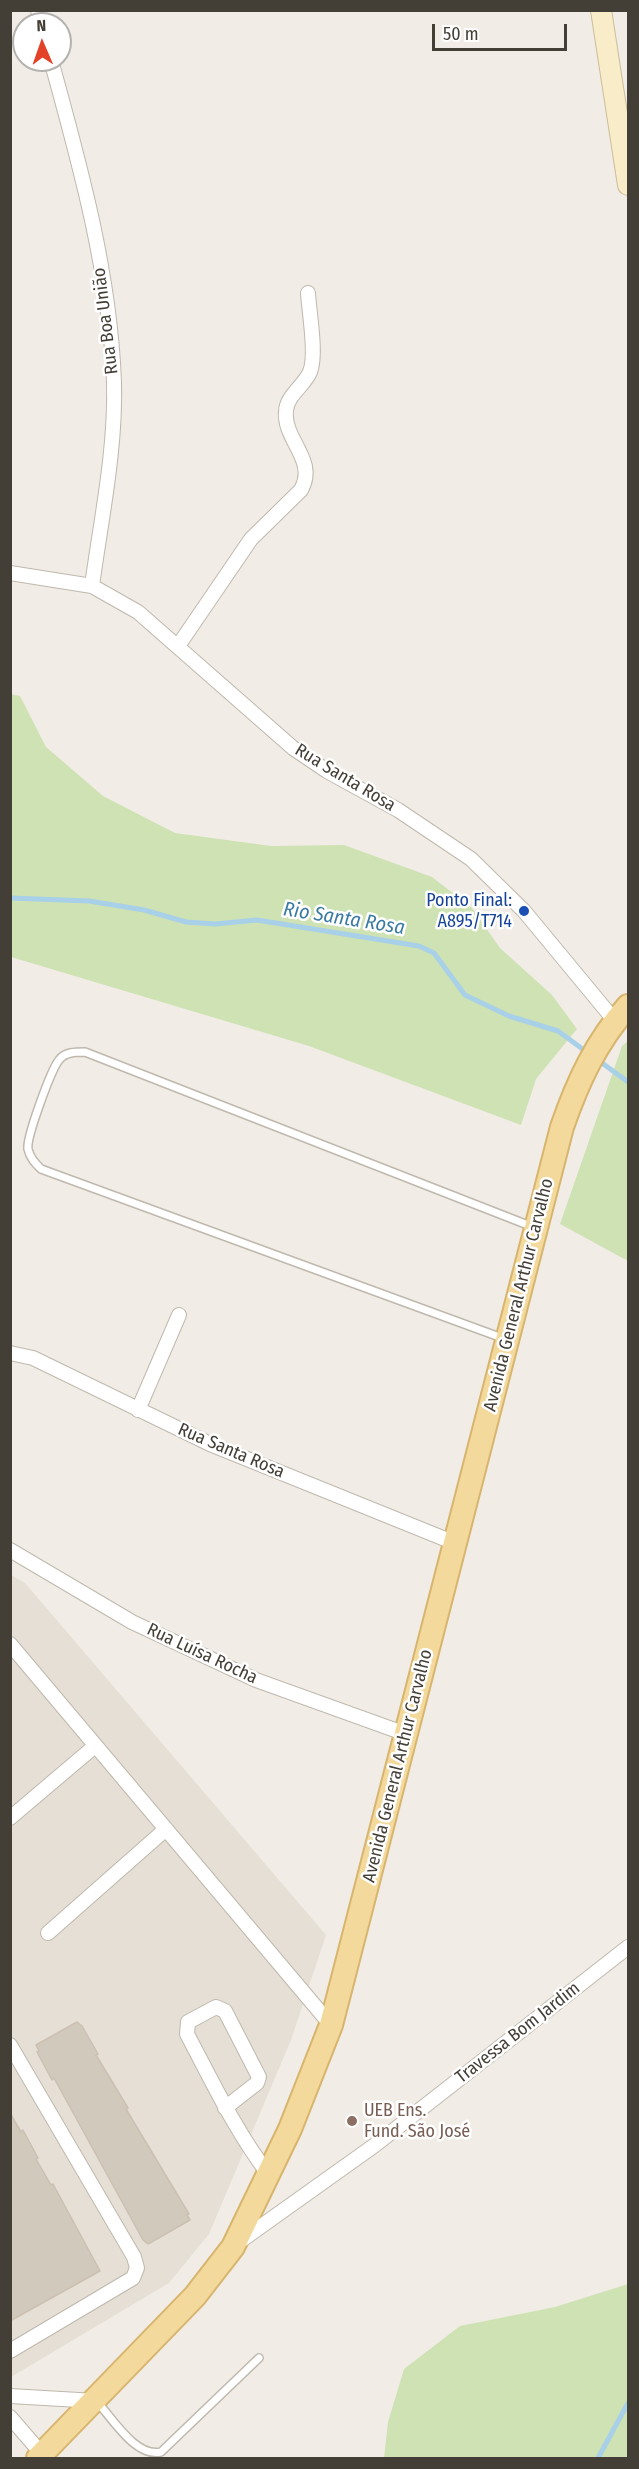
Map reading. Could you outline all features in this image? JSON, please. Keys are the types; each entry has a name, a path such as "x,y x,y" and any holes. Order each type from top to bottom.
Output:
{"main road":[{"name":"Avenida General Arthur Carvalho","path":"40,2456 96,2401 195,2295 233,2247 269,2175 313,2076 331,2025 562,1127 579,1078 615,1021"}],"street":[{"path":"601,10 628,185"},
{"name":"Rua Boa União","path":"54,72 96,242 114,381 110,457 92,586"},
{"path":"178,646 251,539 301,490 305,482 305,464 285,413 288,402 310,371 308,293"},
{"name":"Rua Santa Rosa","path":"10,573 92,586 138,612 293,748 327,771 406,815 471,859 524,911 615,1021"},
{"path":"138,1410 179,1315"},
{"name":"Rua Santa Rosa","path":"11,1352 33,1358 210,1444 455,1544"},
{"name":"Rua Luísa Rocha","path":"10,1550 132,1622 256,1680 406,1734"},
{"path":"10,1644 16,1660 96,1746 331,2025"},
{"path":"10,1818 96,1746"},
{"path":"48,1934 166,1829"},
{"name":"Travessa Bom Jardim","path":"233,2247 375,2145 628,1947"},
{"path":"225,2108 257,2083 259,2077 225,2011 216,2007 188,2022 186,2027 225,2108 242,2139 269,2175"},
{"path":"10,2045 134,2257 137,2268 133,2278 10,2351"},
{"path":"10,2396 96,2401"},
{"path":"10,2417 40,2456"}],"lane":[{"path":"507,1340 41,1169 33,1160 28,1148 29,1133 58,1061 68,1053 84,1052 536,1227"},
{"path":"96,2401 139,2447 154,2454 161,2452 259,2358"}],"shaded area":[{"path":"11,1575 25,1583 326,1935 291,2040 209,2234 169,2283 11,2377"}],"green space":[{"path":"10,694 20,696 46,747 103,796 175,833 271,846 344,845 432,877 472,908 500,948 552,995 577,1029 536,1079 521,1125 309,1046 11,957"},
{"path":"628,1041 628,1261 560,1224 622,1046"},
{"path":"628,2284 628,2458 384,2458 388,2422 404,2369 460,2326 555,2307"}],"building":[{"path":"77,2022 82,2026 98,2054 96,2055 128,2108 126,2109 189,2214 187,2215 190,2220 148,2244 143,2240 54,2078 52,2080 37,2052 39,2051 36,2045"},
{"path":"10,2113 21,2132 23,2130 38,2158 36,2159 51,2185 53,2184 100,2271 10,2321"}],"waterway":[{"name":"Rio Santa Rosa","path":"10,898 89,901 144,910 186,922 215,924 257,920 419,946 434,953 465,995 509,1016 558,1031 588,1053"},
{"name":"Rio Santa Rosa","path":"598,1060 628,1082"},
{"path":"598,2458 628,2403"}],"place":[{"name":"Ponto Final: A895/T714","path":"524,911"},
{"name":"UEB Ens. Fund. São José","path":"352,2121"}]}
